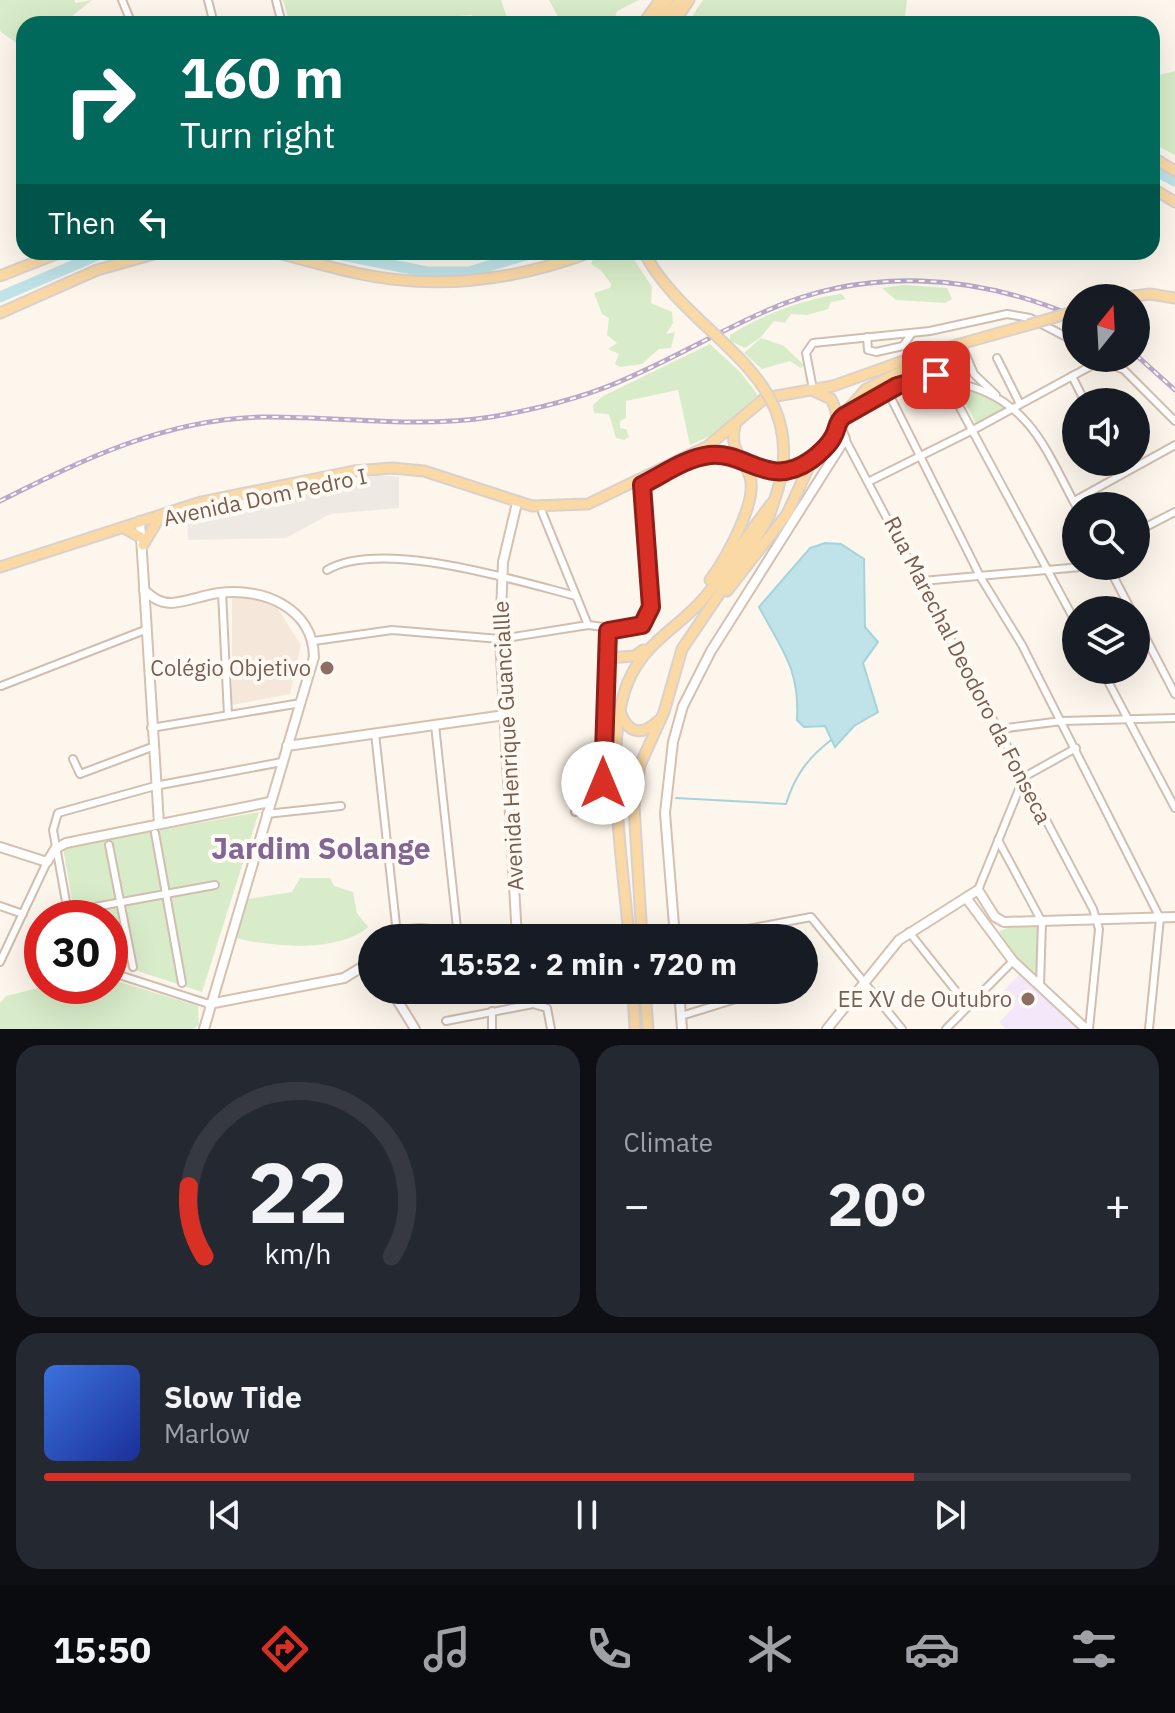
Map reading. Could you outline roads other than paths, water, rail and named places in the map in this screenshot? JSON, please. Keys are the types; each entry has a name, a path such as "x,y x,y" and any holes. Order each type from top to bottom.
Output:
{"main road":[{"path":"667,16 680,0"},
{"path":"0,276 41,260"},
{"path":"0,313 97,270 133,260"},
{"path":"304,260 360,274 406,281 465,283 544,269 569,260"},
{"path":"641,924 635,791 640,765 661,718 682,649 759,535 778,489 783,460 782,432 766,390 737,354 665,285 649,260"},
{"path":"1150,294 1175,298"},
{"path":"666,469 708,446 765,398 812,389 1062,315"},
{"path":"711,608 772,536 787,514 813,459 833,438 841,418 866,389 936,353"},
{"path":"812,389 831,399 841,418"},
{"path":"672,625 716,573 740,526 752,487 744,464 732,447 735,425"},
{"path":"666,469 693,458 712,455 727,456 772,471 790,470 813,459"},
{"name":"Avenida Dom Pedro I","path":"0,568 201,502 354,471 392,468 445,476 517,505 562,508 588,504 642,482"},
{"name":"Avenida Dom Pedro I","path":"0,568 141,523 317,482 378,472 408,473 445,481 542,512 587,509 666,469"},
{"path":"607,658 635,656 704,598 773,502"},
{"path":"126,529 143,542 158,520"},
{"path":"628,924 615,749 619,708 628,683 649,646"},
{"path":"619,708 628,728 635,732 650,728 661,718"},
{"path":"604,734 615,749"},
{"path":"634,1004 635,1029"},
{"path":"646,1004 648,1029"}],"street":[{"path":"812,389 806,353 808,346 912,333 1007,314 1030,318 1062,335"},
{"path":"867,337 869,351 876,352 903,346 912,333"},
{"path":"962,346 974,374 1000,399"},
{"path":"997,358 1018,406 1068,492"},
{"path":"870,481 973,430 1078,372"},
{"path":"1126,372 1175,421"},
{"path":"841,418 887,390 936,375 945,380 1062,597"},
{"path":"1072,376 1078,388"},
{"path":"953,391 966,385 1018,406"},
{"path":"887,390 981,578 1022,645 1076,748 1160,918 1149,1029"},
{"name":"Rua Marechal Deodoro da Fonseca","path":"841,418 845,439 870,481 1097,919"},
{"path":"674,924 665,813 673,742 683,706 711,651 845,439"},
{"path":"1150,458 1175,445"},
{"path":"1093,492 1117,476"},
{"path":"314,641 392,630 500,639 588,625 600,625 608,631 634,629 647,622 649,615 650,576 642,482"},
{"name":"Avenida Henrique Guanciallle","path":"516,924 500,639 501,577 517,505"},
{"path":"542,512 588,625"},
{"path":"1150,525 1175,512"},
{"path":"141,523 157,829 182,983"},
{"path":"327,570 348,561 400,559 501,577 576,596"},
{"path":"922,581 1062,569"},
{"path":"144,590 160,602 171,603 222,592 247,592 275,599 302,621 314,641 314,657 301,703 204,1029"},
{"path":"222,592 228,715"},
{"path":"1,686 145,630"},
{"path":"575,812 601,794 608,631"},
{"path":"1150,646 1175,694"},
{"path":"1110,684 1175,808"},
{"path":"151,728 301,703"},
{"path":"287,746 505,715"},
{"path":"999,729 1062,721 1175,718"},
{"path":"435,725 458,924"},
{"path":"375,733 394,924"},
{"path":"73,759 80,774 152,747"},
{"path":"827,1029 909,932 978,890 1024,777 1076,748"},
{"path":"65,900 55,849 54,820 67,809 155,786 282,762"},
{"path":"0,962 55,849 66,843 157,829 270,802"},
{"path":"266,814 341,806"},
{"path":"998,840 1042,922 1040,985"},
{"path":"109,845 120,900"},
{"path":"0,847 47,862"},
{"path":"128,902 215,885"},
{"path":"978,890 998,920 1017,923 1175,917"},
{"path":"967,899 1013,961 1088,1029"},
{"path":"0,906 23,914"},
{"path":"774,924 804,918 816,920 902,1029"},
{"path":"1088,1029 1097,919"},
{"path":"991,931 1017,923"},
{"path":"909,932 967,1005"},
{"path":"128,940 133,967"},
{"path":"946,1029 1013,961"},
{"path":"128,978 209,1004 344,978 358,970"},
{"path":"400,1004 415,1029"},
{"path":"680,1004 682,1029"},
{"path":"681,1016 720,1004"},
{"path":"446,1021 492,1011 541,1006 550,1012 551,1029"},
{"path":"492,1011 492,1029"}],"water":[{"path":"825,543 841,544 864,559 865,627 878,642 863,663 878,712 854,726 835,747 825,726 804,727 797,720 796,687 788,660 759,607 810,548"}],"waterway":[{"path":"1160,173 1175,181"},
{"path":"0,297 86,260"},
{"path":"367,260 427,272 469,272 509,260"},
{"path":"676,798 786,804 803,768 831,740"}],"railway":[{"path":"0,501 94,456 192,425 262,417 434,422 491,417 544,406 614,384 766,311 843,287 921,281 961,284 1000,292 1062,312"},
{"path":"1150,368 1175,390"}],"place":[{"name":"Colégio Objetivo","path":"327,668"},
{"name":"EE XV de Outubro","path":"1028,999"}],"district":[{"name":"Jardim Solange","path":"321,849"}]}
